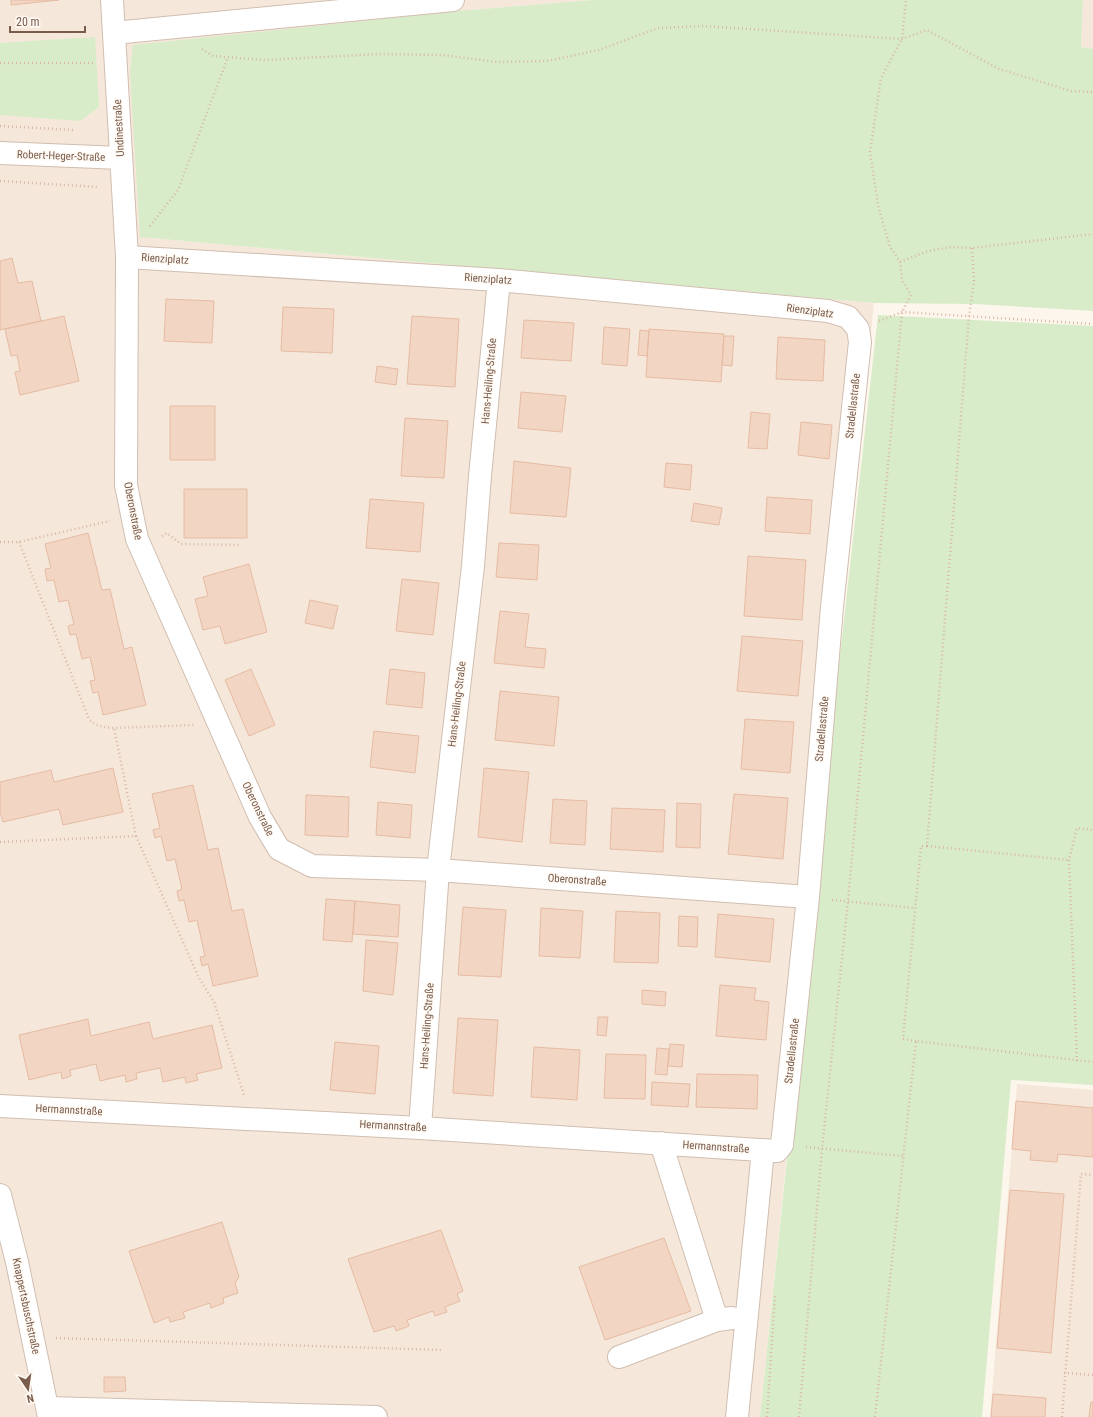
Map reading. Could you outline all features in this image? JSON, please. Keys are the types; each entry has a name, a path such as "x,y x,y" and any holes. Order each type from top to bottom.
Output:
{"street":[{"name":"Undinestraße","path":"112,0 127,257"},
{"path":"114,33 356,5 453,0"},
{"name":"Robert-Heger-Straße","path":"0,153 121,158"},
{"name":"Rienziplatz","path":"127,257 499,280 828,311 853,323"},
{"name":"Oberonstraße","path":"127,257 126,485 137,539 260,817 279,849 312,866 438,870 808,897"},
{"name":"Hans-Heiling-Straße","path":"420,1128 438,870 473,566 499,280"},
{"name":"Stradellastraße","path":"737,1417 747,1316 773,1148 808,897 832,607 860,342 853,323"},
{"name":"Hermannstraße","path":"0,1106 252,1118 661,1143 773,1148"},
{"path":"661,1143 717,1320"},
{"name":"Knappertsbuschstraße","path":"0,1195 48,1412"},
{"path":"619,1357 717,1320 747,1316"},
{"path":"48,1412 376,1417"}],"path":[{"path":"799,1417 822,1149 848,901 902,312 911,295 902,280 900,262 890,247 878,205 870,152 881,78 902,39 906,0"},
{"path":"127,257 178,190 228,57 264,60 380,54 443,55 497,62 547,62 598,50 658,28 704,26 902,39 927,30 999,69 1071,91 1093,92"},
{"path":"0,63 115,63"},
{"path":"0,126 80,130"},
{"path":"0,181 123,188"},
{"path":"900,262 928,251 943,248 972,248 1093,234"},
{"path":"927,846 969,316 974,281 972,248"},
{"path":"853,323 902,312 1093,324"},
{"path":"0,542 19,542 132,517"},
{"path":"140,548 167,533 181,544 240,545"},
{"path":"19,542 89,719 94,725 114,728 219,724"},
{"path":"114,728 136,836 199,978 214,1002 252,1118"},
{"path":"1077,1061 1069,860 1077,828 1093,830"},
{"path":"0,842 136,836"},
{"path":"1069,860 921,846 903,1039 1093,1062"},
{"path":"808,897 915,908"},
{"path":"875,1417 916,1041"},
{"path":"773,1148 822,1149 903,1156"},
{"path":"1062,1417 1064,1373 1081,1174 1093,1175"},
{"path":"32,1337 443,1350"},
{"path":"1064,1373 1093,1375"}],"shaded area":[{"path":"0,0 592,0 469,10 140,237 874,303 760,1417 0,1417"},
{"path":"1083,0 1093,0 1093,49 1081,47"},
{"path":"1017,1084 1093,1090 1093,1417 990,1417"}],"green space":[{"path":"592,0 1083,0 1081,47 1093,49 1093,311 974,304 874,303 140,237 130,73 133,45 469,10"},
{"path":"95,37 99,107 80,121 0,115 0,43"},
{"path":"878,315 1093,326 1093,1085 1011,1080 982,1417 760,1417 833,718"}],"building":[{"path":"11,0 59,0 11,5"},
{"path":"12,258 18,283 32,281 41,321 0,330 0,261"},
{"path":"166,299 214,301 212,343 164,341"},
{"path":"283,307 334,309 332,353 281,351"},
{"path":"64,316 79,381 20,395 15,372 20,371 17,355 11,356 5,329"},
{"path":"412,316 459,319 455,387 407,384"},
{"path":"524,320 574,323 571,361 521,358"},
{"path":"604,327 630,329 627,366 602,364"},
{"path":"649,329 724,334 721,382 646,377"},
{"path":"640,330 649,331 647,356 638,355"},
{"path":"724,336 734,336 732,366 722,365"},
{"path":"778,337 825,340 823,381 776,379"},
{"path":"377,366 398,369 396,385 375,382"},
{"path":"521,392 566,396 562,432 518,428"},
{"path":"170,406 215,406 215,460 170,460"},
{"path":"751,412 770,414 767,449 748,448"},
{"path":"405,418 448,421 444,478 401,476"},
{"path":"801,422 832,425 829,459 798,455"},
{"path":"514,461 571,468 566,517 510,513"},
{"path":"666,463 692,465 690,490 664,487"},
{"path":"184,489 247,489 247,538 184,538"},
{"path":"767,497 812,500 810,534 765,531"},
{"path":"370,499 424,503 420,552 366,548"},
{"path":"694,503 722,508 719,525 691,521"},
{"path":"88,533 102,590 110,589 124,649 132,647 146,705 103,715 98,692 93,693 90,681 95,680 90,657 82,659 76,634 70,635 68,626 74,624 68,600 59,602 54,580 47,581 45,569 51,568 45,544"},
{"path":"499,543 539,545 537,580 496,577"},
{"path":"748,556 806,560 802,620 744,616"},
{"path":"249,564 267,632 225,644 220,626 203,630 195,599 208,596 203,577"},
{"path":"402,579 439,583 433,635 396,631"},
{"path":"310,600 338,606 333,629 305,623"},
{"path":"500,611 529,614 525,647 546,649 544,668 494,663"},
{"path":"742,636 803,641 798,696 737,691"},
{"path":"251,669 275,725 249,736 225,680"},
{"path":"390,669 425,673 422,708 386,704"},
{"path":"500,691 559,697 554,746 495,740"},
{"path":"745,719 794,722 790,773 741,769"},
{"path":"374,731 419,736 415,773 370,767"},
{"path":"113,768 123,812 63,825 59,809 3,822 0,812 0,782 51,770 54,782"},
{"path":"484,768 529,772 522,842 478,837"},
{"path":"193,785 208,850 218,848 232,911 243,909 258,976 213,986 208,964 202,966 200,957 205,956 197,920 189,922 184,900 179,901 177,891 182,889 175,859 167,861 161,836 155,838 153,830 160,828 152,794"},
{"path":"734,794 788,798 783,859 728,854"},
{"path":"306,795 349,797 348,837 305,835"},
{"path":"553,799 587,801 585,845 550,843"},
{"path":"378,802 412,805 410,838 376,835"},
{"path":"677,803 701,804 700,848 676,847"},
{"path":"612,808 665,810 663,852 610,849"},
{"path":"326,899 355,901 352,942 323,940"},
{"path":"355,901 400,905 398,937 353,934"},
{"path":"463,907 506,910 501,977 458,975"},
{"path":"541,908 583,911 580,958 539,956"},
{"path":"616,911 660,913 658,963 614,962"},
{"path":"718,914 774,919 770,962 715,957"},
{"path":"679,916 698,917 697,947 678,946"},
{"path":"366,940 398,943 393,995 363,991"},
{"path":"720,985 756,988 754,1000 769,1002 766,1040 716,1036"},
{"path":"642,990 666,992 665,1006 642,1004"},
{"path":"598,1017 608,1017 606,1036 597,1035"},
{"path":"458,1018 498,1020 493,1096 453,1093"},
{"path":"88,1019 91,1036 149,1022 153,1039 212,1025 222,1068 196,1074 198,1080 186,1083 185,1077 163,1082 160,1068 136,1073 137,1079 126,1082 125,1075 100,1081 96,1064 70,1070 71,1076 62,1079 61,1072 29,1080 19,1035"},
{"path":"335,1042 379,1046 375,1094 330,1090"},
{"path":"670,1044 684,1045 682,1067 668,1066"},
{"path":"534,1047 580,1050 577,1100 531,1097"},
{"path":"657,1048 669,1049 667,1075 655,1074"},
{"path":"606,1054 646,1055 645,1099 604,1098"},
{"path":"697,1074 758,1075 757,1109 696,1107"},
{"path":"652,1082 690,1084 688,1107 651,1105"},
{"path":"1016,1101 1093,1108 1093,1157 1058,1154 1057,1162 1030,1160 1031,1151 1012,1149"},
{"path":"1010,1190 1064,1194 1051,1353 997,1348"},
{"path":"222,1222 239,1277 235,1283 238,1293 223,1298 224,1303 211,1308 210,1303 183,1312 185,1318 170,1322 169,1317 154,1323 129,1251"},
{"path":"441,1230 463,1291 457,1294 460,1301 445,1307 447,1312 435,1316 433,1311 407,1320 409,1326 396,1331 394,1326 374,1332 348,1259"},
{"path":"664,1238 691,1311 605,1340 579,1267"},
{"path":"104,1377 125,1377 126,1391 104,1392"},
{"path":"993,1394 1046,1398 1045,1417 991,1417"},
{"path":"1091,1402 1093,1402 1093,1417 1089,1417"}]}
